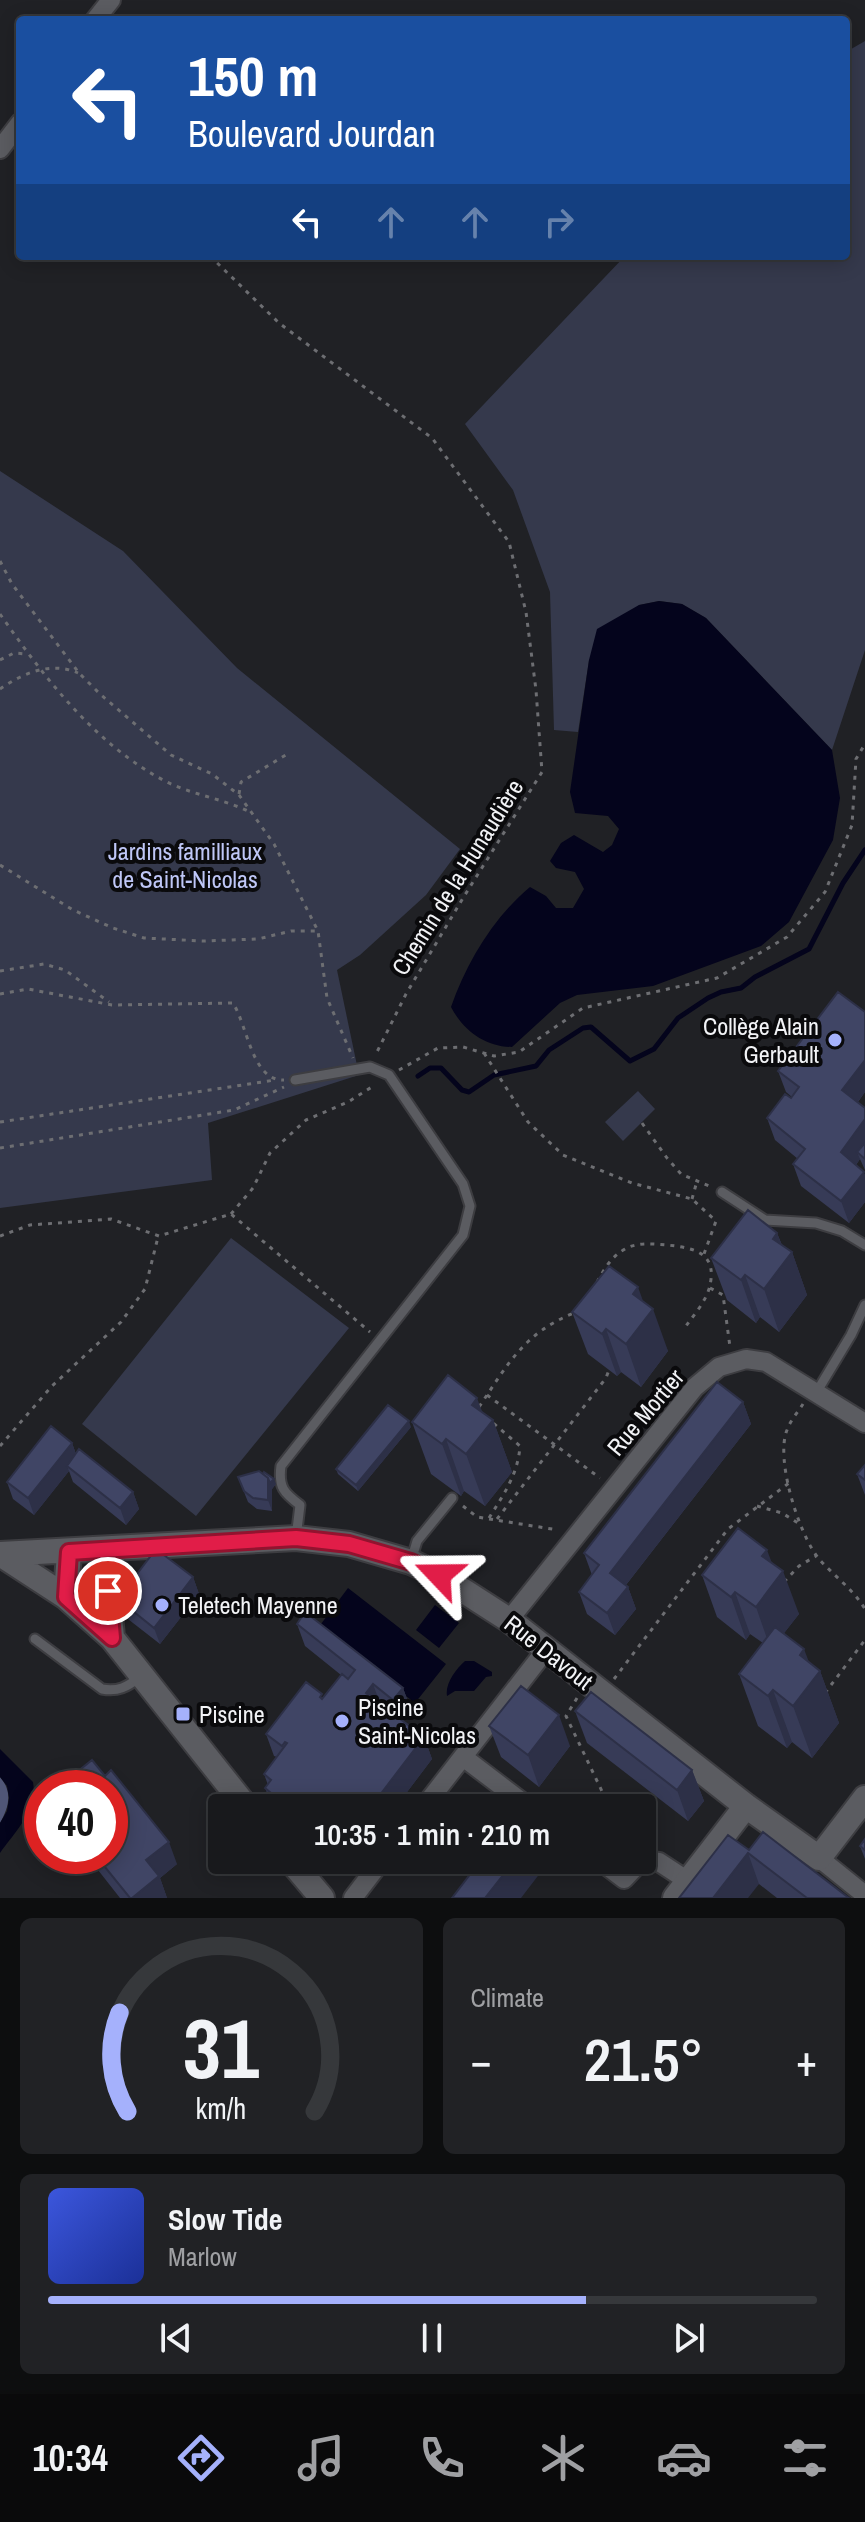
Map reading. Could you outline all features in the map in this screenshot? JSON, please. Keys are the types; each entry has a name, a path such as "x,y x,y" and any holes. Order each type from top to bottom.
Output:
{"street":[{"path":"98,16 111,0"},
{"path":"0,149 16,128"},
{"path":"732,1363 746,1359 766,1362 865,1423"},
{"name":"Rue Mortier","path":"509,1620 695,1387 719,1367 732,1363"},
{"name":"Rue Davout","path":"0,1554 296,1538 349,1544 411,1562 439,1575 509,1620 746,1806 819,1858"},
{"path":"112,1638 108,1591 113,1548"},
{"path":"66,1597 69,1552"},
{"path":"0,1554 66,1597 112,1638 236,1794"},
{"path":"434,1794 545,1651"},
{"path":"463,1757 512,1794"},
{"path":"865,1798 819,1858 865,1895"},
{"path":"656,1865 682,1889 746,1806"},
{"path":"302,1874 322,1898"},
{"path":"353,1898 371,1874"}],"lane":[{"path":"295,1080 370,1067 389,1075 463,1184 470,1206 463,1235 281,1466 279,1481 284,1493 300,1505 296,1538"},
{"path":"722,1192 765,1220 816,1223 842,1231 865,1245"},
{"path":"814,1392 851,1335 865,1305"},
{"path":"411,1562 417,1541 452,1498"},
{"path":"35,1639 102,1689 114,1691 143,1675"}],"path":[{"name":"Chemin de la Hunaudière","path":"214,260 279,323 432,438 509,542 526,612 542,772 406,994 370,1067"},
{"path":"0,561 12,584 79,673 138,729 171,755 212,774 239,795 274,844 318,931 327,998 358,1069"},
{"path":"0,614 40,670 116,749 163,779 200,796 251,812"},
{"path":"0,660 14,653 28,654"},
{"path":"0,689 48,667 65,667 79,673"},
{"path":"0,1236 30,1225 111,1219 159,1236 231,1214 253,1188 270,1153 306,1120 348,1102 438,1048 463,1047 494,1056 519,1052 583,1008 717,978 787,937 825,892 852,825 856,759 865,744"},
{"path":"239,795 241,782 289,753"},
{"path":"0,865 73,910 144,938 217,941 258,939 308,929 318,931"},
{"path":"0,971 44,964 65,970 112,1005"},
{"path":"0,994 28,989 112,1005 233,1003 242,1018 261,1072 275,1080"},
{"path":"484,1053 528,1122 563,1155 632,1183 692,1199 716,1221 704,1254"},
{"path":"0,1122 275,1080 295,1080"},
{"path":"0,1148 234,1110 272,1095 295,1080"},
{"path":"642,1123 681,1174 722,1192"},
{"path":"692,1199 697,1181"},
{"path":"231,1214 379,1340"},
{"path":"0,1446 52,1386 121,1322 145,1289 159,1236"},
{"path":"594,1287 611,1258 628,1247 647,1244 694,1248 704,1254 709,1265 709,1288 686,1326"},
{"path":"709,1288 723,1295 732,1363"},
{"path":"478,1408 512,1358 534,1334 574,1313 580,1306"},
{"path":"497,1519 606,1378 609,1370"},
{"path":"814,1392 786,1431 785,1457 798,1523 816,1556 858,1597 865,1609"},
{"path":"487,1395 614,1488"},
{"path":"489,1419 520,1446 519,1462 511,1482 489,1518"},
{"path":"603,1794 566,1716 595,1687 728,1529 789,1483"},
{"path":"452,1498 477,1517 578,1534"},
{"path":"756,1506 782,1513 798,1523"},
{"path":"781,1585 799,1566 816,1556"},
{"path":"823,1696 865,1640"}],"green space":[{"path":"865,41 865,650 832,750 706,618 682,604 659,601 639,605 589,660 578,732 554,730 550,592 513,490 465,424 621,260 850,260 850,50"},
{"name":"Jardins familliaux de Saint-Nicolas","path":"0,471 123,551 237,668 460,849 426,895 360,955 337,970 359,1075 208,1123 212,1180 0,1208"},
{"path":"638,1091 655,1109 623,1141 605,1122"},
{"path":"231,1238 349,1328 196,1516 82,1424"}],"shaded area":[{"path":"659,601 682,604 706,618 832,750 840,798 833,840 789,922 761,946 653,986 577,995 560,1003 512,1047 493,1044 468,1030 451,1007 483,942 504,912 530,887 546,896 556,908 573,908 584,889 575,872 556,868 550,861 561,843 574,835 603,852 612,845 619,829 608,816 575,813 570,792 589,660 597,629 639,605"},
{"path":"348,1588 446,1664 415,1703 318,1628"},
{"path":"435,1605 459,1623 439,1648 416,1630"},
{"path":"465,1661 474,1661 492,1672 492,1676 486,1677 474,1691 455,1691 447,1696 452,1677"},
{"path":"0,1749 24,1773 24,1820 0,1853 0,1823 7,1811 9,1798 7,1786 0,1777"},
{"path":"0,1777 7,1788 8,1800 0,1823"}],"building":[{"path":"838,992 865,1012 865,1060 842,1090 865,1108 865,1119 841,1152 864,1172 841,1201 793,1164 805,1149 767,1118 785,1094 791,1098 799,1087 778,1071"},
{"path":"865,1143 865,1159 857,1152"},
{"path":"748,1210 777,1233 773,1239 792,1252 764,1289 745,1275 741,1280 711,1258"},
{"path":"609,1266 638,1287 633,1294 653,1309 626,1344 606,1329 602,1334 572,1312"},
{"path":"448,1375 477,1398 472,1405 493,1420 466,1454 446,1439 442,1444 412,1422"},
{"path":"717,1382 743,1402 610,1573 628,1587 607,1613 579,1592 599,1565 584,1553"},
{"path":"388,1405 409,1421 356,1485 336,1469"},
{"path":"51,1426 72,1443 28,1498 7,1482"},
{"path":"79,1449 133,1492 120,1508 67,1466"},
{"path":"865,1465 865,1480 857,1474"},
{"path":"259,1471 268,1478 268,1500 253,1498 244,1491 238,1477"},
{"path":"738,1528 767,1550 762,1556 783,1571 756,1607 735,1592 731,1597 702,1575"},
{"path":"156,1549 193,1577 154,1628 118,1599"},
{"name":"Piscine Saint-Nicolas","path":"305,1612 403,1688 393,1700 373,1684 366,1693 424,1737 381,1794 272,1794 265,1788 271,1780 264,1774 287,1743 282,1746 266,1734 306,1682 322,1694 322,1699 342,1674 348,1679 355,1670 297,1624"},
{"path":"775,1627 804,1649 800,1655 820,1671 793,1706 773,1690 768,1696 739,1674"},
{"path":"521,1686 559,1715 528,1755 489,1726"},
{"path":"591,1692 692,1770 677,1790 575,1711"},
{"path":"92,1760 100,1770 80,1770"},
{"path":"128,1791 169,1842 146,1860 159,1876 130,1898 111,1874 128,1874"},
{"path":"763,1832 849,1898 807,1898 748,1853 713,1898 679,1898 728,1835 749,1850"},
{"path":"470,1874 504,1874 485,1898 452,1898"}],"waterway":[{"path":"418,1076 430,1068 441,1068 462,1090 469,1092 494,1075 536,1066 549,1050 583,1028 591,1027 630,1061 654,1049 678,1018 708,998 741,988 755,977 809,949 843,883 865,850"}],"place":[{"name":"Collège Alain Gerbault","path":"835,1040"},
{"name":"Teletech Mayenne","path":"162,1605"},
{"name":"Piscine","path":"183,1714"},
{"name":"Piscine Saint-Nicolas","path":"342,1721"}],"route":[{"path":"108,1591 112,1638 66,1597 69,1552 296,1538 349,1544 411,1562 439,1575"}]}
